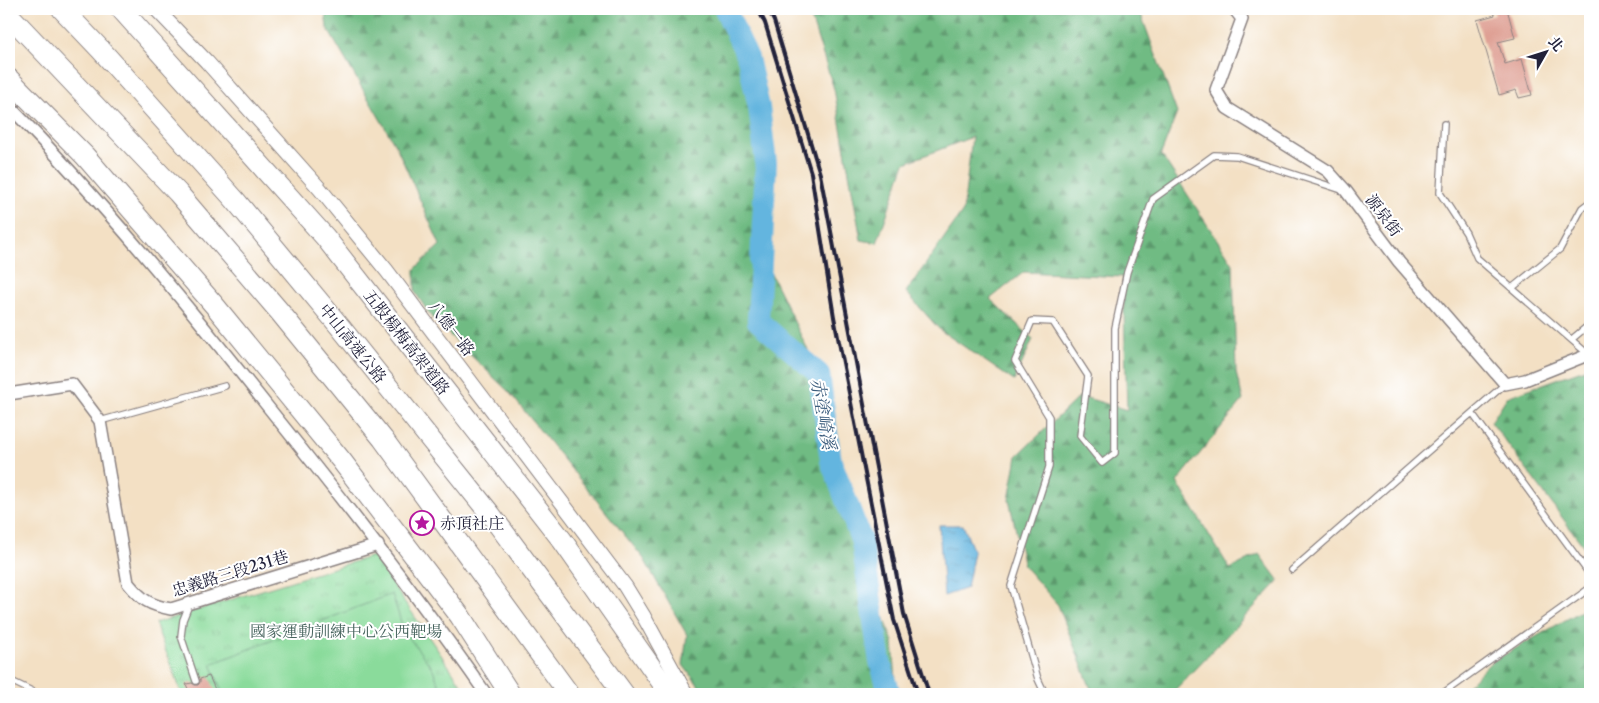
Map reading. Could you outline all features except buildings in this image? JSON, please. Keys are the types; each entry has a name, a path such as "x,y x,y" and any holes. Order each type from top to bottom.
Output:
{"highway":[{"name":"中山高速公路","path":"62,9 235,200 341,328 491,515 624,694"},
{"name":"五股楊梅高架道路","path":"120,9 325,237 562,540 674,688"},
{"path":"9,15 178,193 279,311 383,439 569,694"},
{"path":"9,79 85,156 215,306 341,460 460,616 510,694"}],"street":[{"name":"八德一路","path":"156,9 207,62 320,189 387,271 625,586 644,616 674,688 686,694"},
{"name":"源泉街","path":"1234,9 1242,19 1216,90 1227,108 1328,171 1398,262 1505,384"},
{"path":"9,106 122,228 231,360 378,545 486,694"},
{"path":"1505,384 1525,380 1590,354"},
{"name":"忠義路三段231巷","path":"9,394 72,384 100,420 128,582 140,598 155,606 171,608 190,603 378,545"}],"lane":[{"path":"1444,124 1440,193 1466,233 1477,258 1590,354"},
{"path":"1045,694 1038,679 1011,586 1049,467 1049,417 1015,361 1032,321 1053,322 1088,376 1080,436 1102,463 1115,453 1115,328 1127,272 1153,199 1214,155 1238,156 1346,192"},
{"path":"1512,288 1560,248 1582,208 1590,202"},
{"path":"1572,339 1590,324"},
{"path":"1292,570 1505,384"},
{"path":"100,420 225,386"},
{"path":"1472,413 1590,574"},
{"path":"1442,694 1590,588"},
{"path":"190,603 183,620 181,636 196,681"},
{"path":"9,680 38,694"}],"green space":[{"path":"325,9 718,9 760,99 766,264 811,356 854,532 893,642 897,694 705,694 683,665 687,635 644,559 509,392 432,318 415,292 415,269 440,245 397,148 327,28"},
{"path":"808,9 1139,9 1177,113 1161,154 1233,264 1236,373 1243,400 1177,482 1230,569 1259,554 1279,581 1171,694 1093,694 1058,605 1024,566 1009,500 1017,456 1080,396 1127,410 1123,277 1024,272 990,299 1033,339 1014,381 940,330 906,292 963,211 972,137 905,163 877,243 861,240 834,89"},
{"path":"1590,367 1590,555 1491,422 1507,397"},
{"name":"國家運動訓練中心公西靶場","path":"373,556 468,694 182,694 155,623"},
{"path":"392,594 404,631 433,669 442,694 223,694 211,664"},
{"path":"1590,606 1590,694 1459,694 1490,663"}],"water":[{"path":"939,525 963,525 974,552 967,588 944,596"}],"waterway":[{"name":"赤塗崎溪","path":"725,9 748,58 759,107 766,163 758,321 819,374 831,461 862,542 880,662 890,694"}],"railway":[{"path":"758,9 765,23 811,173 834,317 894,620 918,694"},
{"path":"768,9 774,21 820,174 904,614 929,694"}],"place":[{"name":"赤頂社庄","path":"422,523"}]}
